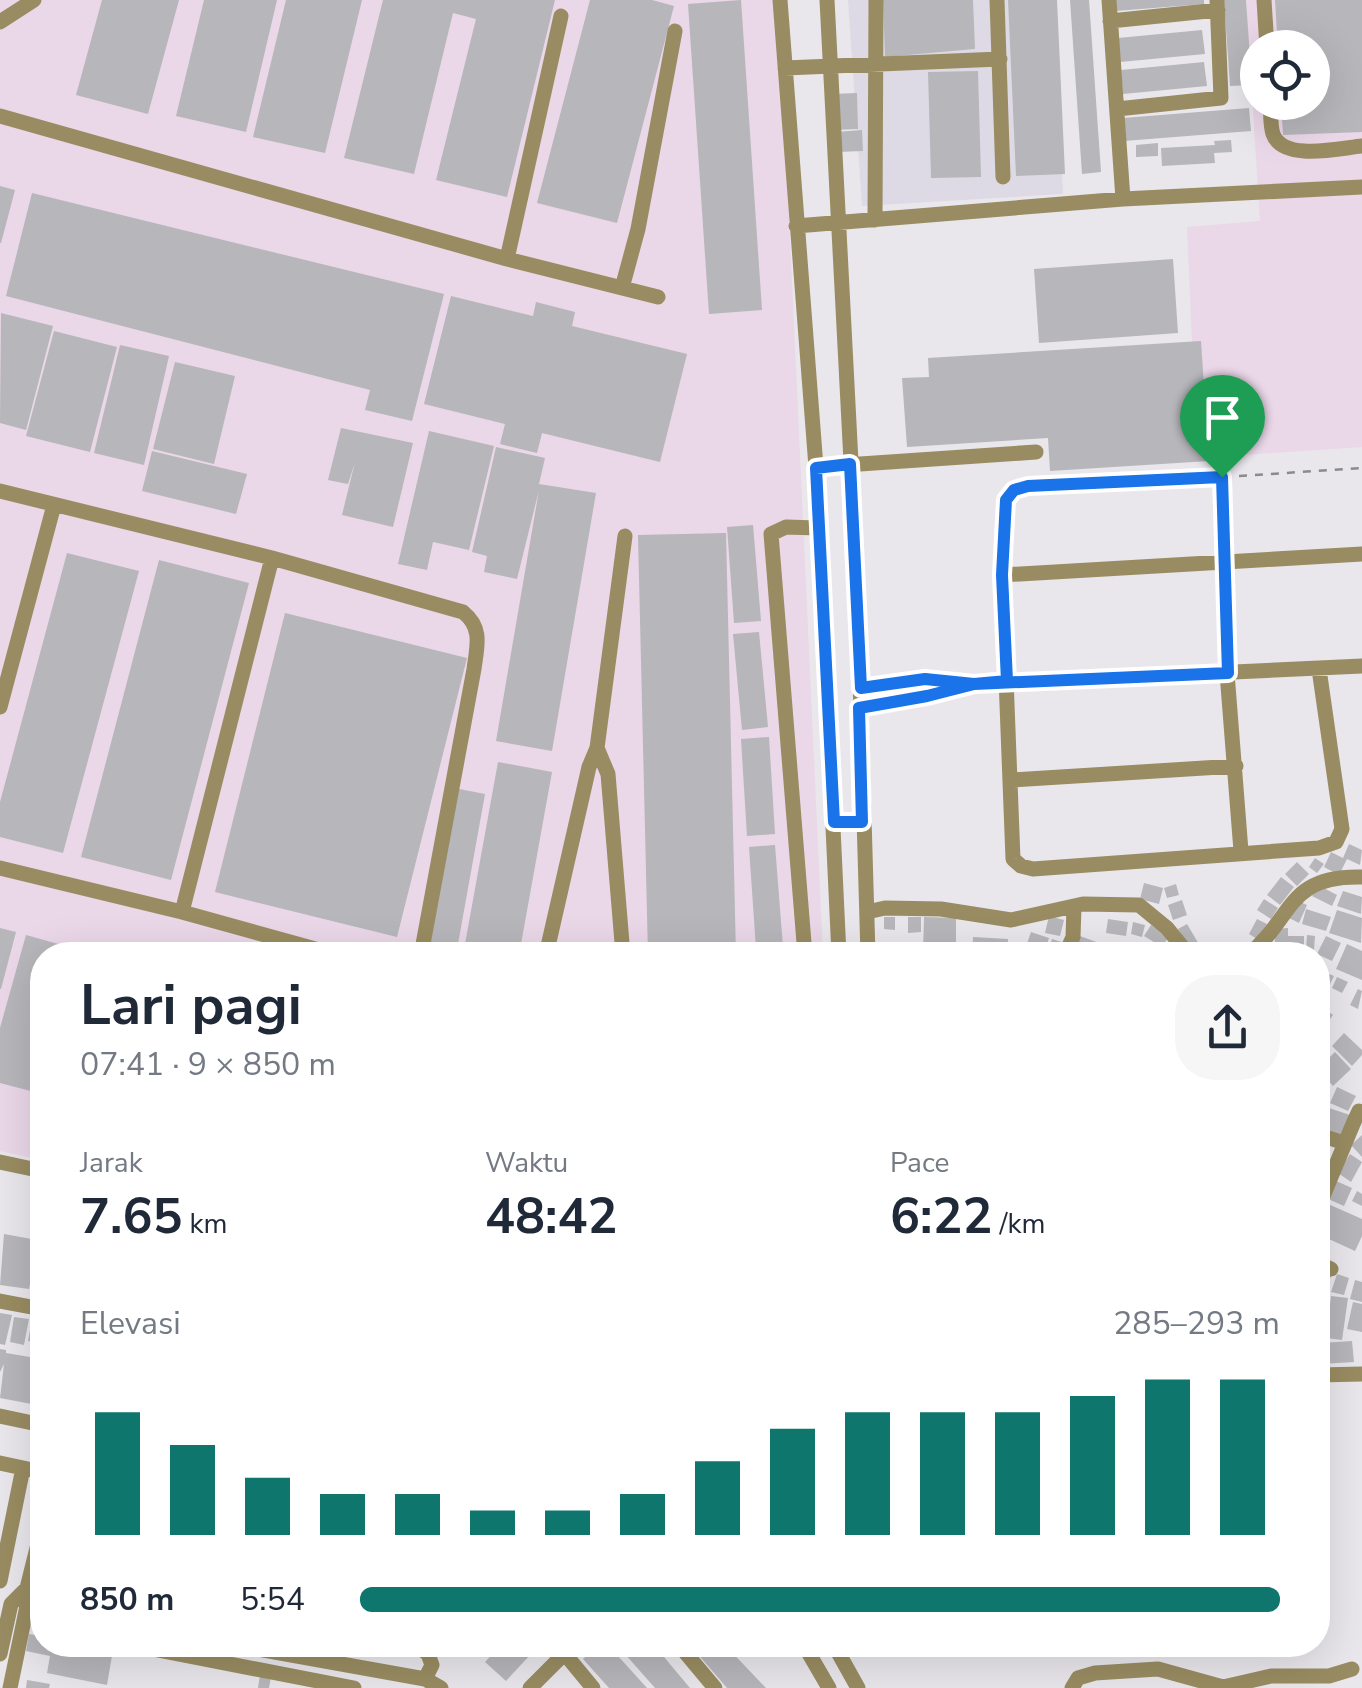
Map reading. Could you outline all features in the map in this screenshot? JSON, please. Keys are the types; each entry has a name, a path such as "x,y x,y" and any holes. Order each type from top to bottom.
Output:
{"street":[{"path":"0,22 34,0"},
{"path":"780,0 816,468 839,942"},
{"path":"827,0 861,688 868,942"},
{"path":"875,220 876,0"},
{"path":"997,0 1002,178"},
{"path":"1109,0 1123,200"},
{"path":"1264,0 1266,30"},
{"path":"1110,21 1217,5 1221,98 1117,108"},
{"path":"507,259 561,16"},
{"path":"622,288 638,229 675,31"},
{"path":"785,68 1000,59"},
{"path":"0,116 507,259 658,297"},
{"path":"1272,120 1273,134 1284,147 1296,152 1362,146"},
{"path":"796,226 1123,200 1362,187"},
{"path":"816,468 1036,452"},
{"path":"1241,851 1228,673 1222,477 1028,486 1014,490 1006,500 1002,575 1014,859 1021,866 1033,869 1319,848 1336,842 1342,829 1319,669"},
{"path":"0,490 272,558 463,612 478,631 474,669 423,942"},
{"path":"0,706 54,505"},
{"path":"803,942 772,534 786,528 818,528"},
{"path":"549,942 597,748 625,536"},
{"path":"1002,575 1362,554"},
{"path":"182,912 272,558"},
{"path":"859,708 1007,681 1362,666"},
{"path":"861,688 925,679 974,684"},
{"path":"597,748 608,774 623,942"},
{"path":"1013,780 1236,766"},
{"path":"834,822 862,822"},
{"path":"0,868 290,942"},
{"path":"1262,942 1294,897 1304,890 1316,884 1362,876"},
{"path":"868,912 885,908 941,909 1011,920 1102,902 1138,905 1177,942"},
{"path":"1071,942 1074,908"},
{"path":"275,942 276,938"},
{"path":"1330,1178 1359,1111 1362,1112"},
{"path":"1330,1138 1344,1143"},
{"path":"0,1162 30,1168"},
{"path":"0,1301 30,1307"},
{"path":"1330,1375 1362,1374"},
{"path":"0,1416 30,1422"},
{"path":"0,1463 30,1469"},
{"path":"0,1581 23,1468"},
{"path":"0,1654 30,1576"},
{"path":"10,1688 16,1613"},
{"path":"194,1657 354,1688"},
{"path":"303,1657 425,1679 442,1688"},
{"path":"425,1679 432,1665 429,1657"},
{"path":"530,1688 562,1657"},
{"path":"575,1657 593,1688"},
{"path":"689,1657 715,1688"},
{"path":"811,1657 829,1688"},
{"path":"841,1657 858,1688"},
{"path":"1072,1688 1078,1678 1095,1673 1158,1669 1222,1688 1271,1676 1329,1676 1352,1669"}],"path":[{"path":"1222,477 1362,468"}],"shaded area":[{"path":"0,0 779,0 822,942 30,942 30,1157 0,1151"},
{"path":"848,0 1053,0 1063,194 862,206"},
{"path":"1246,0 1362,0 1362,447 1197,458 1187,227 1260,221 1254,120 1330,120 1330,30 1248,30"}],"building":[{"path":"102,0 179,0 148,114 76,95"},
{"path":"204,0 277,0 246,132 176,116"},
{"path":"286,0 362,0 325,153 253,137"},
{"path":"383,0 555,0 507,197 436,180 476,19 453,13 414,174 344,158"},
{"path":"590,0 652,0 674,6 617,223 537,203"},
{"path":"741,0 762,310 709,314 688,4"},
{"path":"883,0 973,0 975,49 885,57"},
{"path":"1008,0 1057,0 1065,174 1016,176"},
{"path":"1070,0 1089,0 1101,172 1082,174"},
{"path":"1115,0 1204,0 1204,4 1116,11"},
{"path":"1224,0 1246,0 1248,30 1240,30 1240,86 1230,86"},
{"path":"1275,0 1362,0 1362,132 1283,135 1282,120 1330,120 1330,30 1277,30"},
{"path":"1202,30 1205,54 1120,62 1118,38"},
{"path":"1204,62 1207,86 1123,94 1121,70"},
{"path":"978,71 981,177 931,178 928,72"},
{"path":"857,93 858,129 835,130 833,94"},
{"path":"1240,109 1240,120 1250,120 1251,131 1124,141 1123,118"},
{"path":"862,130 863,151 837,152 835,132"},
{"path":"1231,140 1232,152 1214,153 1215,163 1162,166 1161,148 1215,145 1214,141"},
{"path":"1158,143 1158,156 1136,157 1136,145"},
{"path":"0,186 15,190 1,243 0,243"},
{"path":"32,193 444,294 412,421 365,410 370,390 6,296"},
{"path":"1173,259 1178,333 1039,343 1034,269"},
{"path":"451,296 533,316 536,302 575,312 572,326 687,354 660,462 542,433 537,453 500,444 505,424 424,404"},
{"path":"1,313 53,326 26,430 0,423"},
{"path":"54,331 117,347 90,452 26,436"},
{"path":"1201,341 1209,461 1050,471 1048,438 907,447 902,378 929,377 928,358"},
{"path":"120,345 169,356 144,465 94,453"},
{"path":"175,362 235,376 214,464 153,449"},
{"path":"341,428 413,443 393,527 342,515 355,462 348,484 328,480"},
{"path":"429,431 494,446 469,550 433,542 427,570 398,564"},
{"path":"496,447 545,458 539,484 596,493 552,751 496,741 539,490 517,579 484,572 487,556 472,552"},
{"path":"152,451 247,474 236,514 142,491"},
{"path":"753,525 761,621 734,623 727,527"},
{"path":"726,533 736,942 648,942 638,535"},
{"path":"67,553 139,571 63,853 0,837 0,802"},
{"path":"159,560 249,583 171,880 81,857"},
{"path":"285,613 467,658 397,937 215,892"},
{"path":"759,632 768,727 742,730 733,634"},
{"path":"769,737 775,834 747,836 741,739"},
{"path":"498,762 552,772 521,942 465,942"},
{"path":"454,788 485,794 458,942 427,942"},
{"path":"1349,844 1362,850 1360,865 1347,859 1339,875 1324,867 1331,852 1343,858"},
{"path":"775,845 783,942 756,942 749,847"},
{"path":"1315,858 1324,864 1317,873 1309,867"},
{"path":"1297,862 1309,874 1297,886 1285,874"},
{"path":"1281,877 1294,887 1280,905 1267,895"},
{"path":"1144,883 1163,888 1159,904 1140,899"},
{"path":"1176,884 1179,895 1167,898 1164,888"},
{"path":"1318,885 1337,895 1332,906 1312,896"},
{"path":"1343,891 1362,897 1361,914 1337,906"},
{"path":"1264,899 1278,908 1271,919 1257,910"},
{"path":"1182,900 1187,915 1173,920 1168,905"},
{"path":"1296,900 1307,905 1299,923 1289,918"},
{"path":"1306,909 1331,917 1326,931 1302,924"},
{"path":"1337,910 1362,918 1361,943 1329,933"},
{"path":"1049,916 1064,920 1060,936 1045,933"},
{"path":"884,917 895,917 895,930 884,929"},
{"path":"908,917 921,917 921,932 908,933"},
{"path":"924,917 956,918 956,942 923,942"},
{"path":"1108,919 1128,922 1126,936 1106,933"},
{"path":"1257,919 1267,924 1259,940 1249,934"},
{"path":"1133,922 1145,925 1142,937 1131,934"},
{"path":"1187,924 1198,942 1186,942 1178,929"},
{"path":"1151,925 1169,936 1165,942 1154,942 1144,936"},
{"path":"0,928 16,932 1,989 0,989"},
{"path":"1288,928 1288,936 1304,936 1304,942 1275,942 1274,929"},
{"path":"1031,932 1049,938 1048,942 1028,942"},
{"path":"26,935 51,942 30,942 30,1091 0,1083 0,1028"},
{"path":"1077,935 1097,942 1075,942"},
{"path":"1326,936 1341,943 1332,961 1330,942 1323,942"},
{"path":"973,937 1008,939 1008,942 973,942"},
{"path":"1347,944 1362,951 1362,980 1336,969"},
{"path":"1337,977 1348,982 1342,993 1332,988"},
{"path":"1358,989 1362,991 1358,1009 1350,1005"},
{"path":"1344,1033 1362,1050 1352,1066 1332,1046"},
{"path":"1335,1052 1351,1069 1333,1086 1330,1083 1330,1057"},
{"path":"1337,1087 1356,1096 1348,1111 1330,1103"},
{"path":"1330,1108 1350,1115 1343,1135 1330,1130"},
{"path":"1362,1135 1362,1157 1351,1145"},
{"path":"1350,1154 1362,1162 1351,1182 1338,1173"},
{"path":"1336,1181 1352,1188 1344,1206 1330,1200"},
{"path":"1357,1191 1362,1194 1362,1206 1352,1201"},
{"path":"1330,1205 1362,1219 1362,1236 1355,1251 1330,1240"},
{"path":"4,1234 30,1239 29,1289 0,1285"},
{"path":"1337,1274 1349,1278 1344,1295 1331,1292"},
{"path":"1355,1280 1362,1282 1362,1302 1350,1299"},
{"path":"1331,1296 1348,1298 1342,1340 1330,1338"},
{"path":"1353,1302 1362,1304 1362,1332 1347,1329"},
{"path":"0,1313 12,1315 5,1345 0,1344"},
{"path":"14,1317 29,1319 24,1345 10,1342"},
{"path":"1352,1341 1354,1362 1330,1364 1330,1342"},
{"path":"0,1349 30,1357 30,1404 0,1398 4,1364 0,1372"},
{"path":"50,1657 112,1657 107,1685 47,1673"},
{"path":"490,1657 528,1657 506,1681 485,1662"},
{"path":"619,1657 647,1688 609,1688 583,1659"},
{"path":"628,1657 664,1657 690,1688 655,1688"},
{"path":"700,1657 736,1657 766,1688 727,1688"},
{"path":"260,1675 271,1677 269,1688 258,1688"},
{"path":"27,1680 50,1684 49,1688 26,1688"}],"route":[{"path":"1222,477 1028,486 1014,490 1006,500 1002,575 1007,681 974,684 925,679 861,688 850,464 816,468 834,822 862,822 859,708 974,684 1228,673 1222,477"}]}
